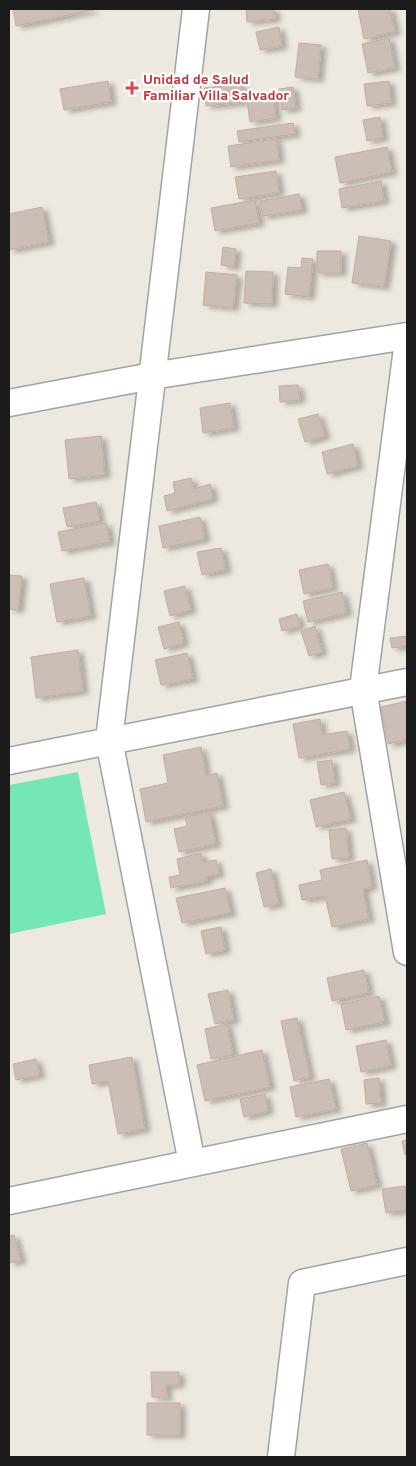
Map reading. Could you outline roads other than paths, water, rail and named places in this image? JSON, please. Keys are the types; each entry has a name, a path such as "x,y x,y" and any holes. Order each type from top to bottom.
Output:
{"street":[{"path":"192,1163 109,740 196,9"},
{"path":"9,403 152,376 407,336"},
{"path":"407,348 363,689 407,952"},
{"path":"9,760 363,689 407,682"},
{"path":"9,1201 407,1119"},
{"path":"281,1457 302,1283 407,1262"}],"place":[{"name":"Unidad de Salud Familiar Villa Salvador","path":"132,88"}]}
